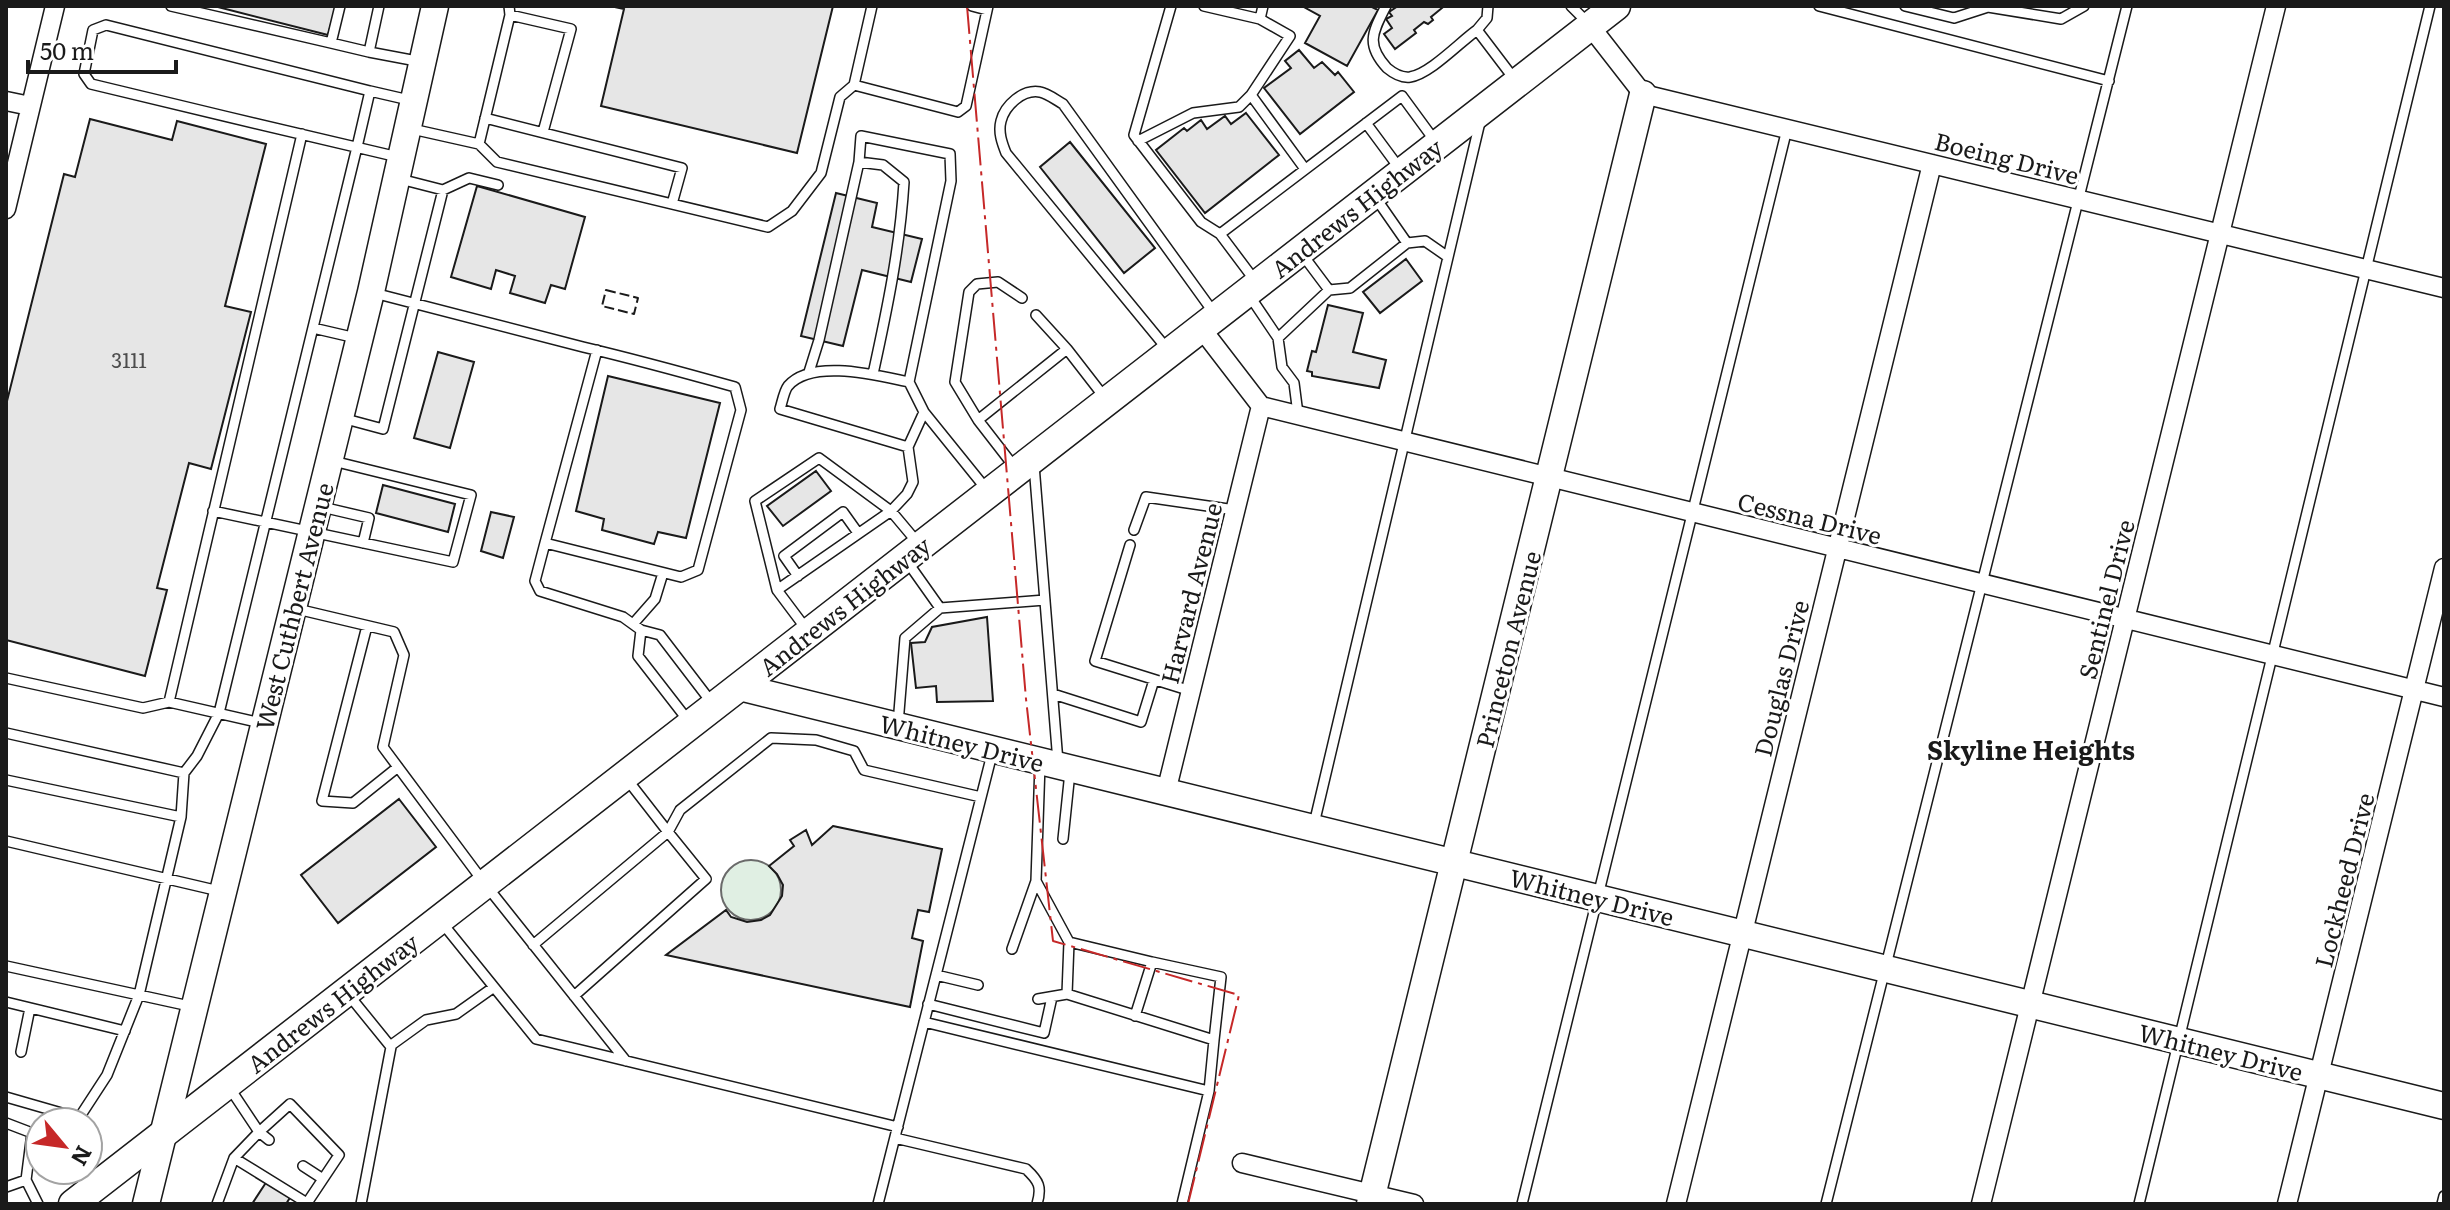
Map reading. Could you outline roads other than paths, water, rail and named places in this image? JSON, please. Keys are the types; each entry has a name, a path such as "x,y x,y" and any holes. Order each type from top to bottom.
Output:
{"main road":[{"name":"Andrews Highway","path":"73,1204 92,1182 227,1084 1517,83 1580,16 1616,6"}],"street":[{"path":"6,209 55,6"},
{"name":"West Cuthbert Avenue","path":"146,1204 371,292 435,6"},
{"name":"Sentinel Drive","path":"1981,1204 2276,6"},
{"path":"1580,16 1643,94"},
{"name":"Boeing Drive","path":"1643,94 2444,288"},
{"name":"Princeton Avenue","path":"1372,1199 1643,94"},
{"path":"6,101 30,106"},
{"name":"Douglas Drive","path":"1676,1204 1932,164"},
{"path":"1208,322 1261,406"},
{"name":"Cessna Drive","path":"1261,406 2444,697"},
{"name":"Harvard Avenue","path":"1166,792 1261,406"},
{"name":"Lockheed Drive","path":"2287,1204 2444,568"},
{"name":"Whitney Drive","path":"739,687 2444,1106"},
{"path":"1242,1163 1372,1199 1414,1204"}],"lane":[{"path":"171,6 422,62"},
{"path":"331,43 340,6"},
{"path":"369,52 379,6"},
{"path":"408,129 479,144 497,162 768,227 792,211 821,173 840,97 854,85 872,6"},
{"path":"854,85 958,112 966,106 988,8 972,6"},
{"path":"1171,6 1134,135 1201,222 1220,234 1252,288 1278,338 1282,367 1294,383 1298,415"},
{"path":"1138,141 1193,113 1239,107 1251,95 1290,36 1260,19 1204,6"},
{"path":"1260,19 1263,6"},
{"path":"1386,6 1372,44 1377,57 1392,73 1407,78 1423,72 1477,30 1487,18 1488,6"},
{"path":"1819,6 2109,81"},
{"path":"1905,6 1954,18 1988,7 2061,19 2084,6"},
{"path":"1826,1204 2127,6"},
{"path":"2139,1204 2430,6"},
{"path":"479,144 509,11 571,29 543,132"},
{"path":"414,102 106,25 93,30 84,74 91,84 357,147 443,190"},
{"path":"1477,30 1517,83"},
{"path":"10,1095 79,1118 107,1075 139,995 181,817 184,773 197,756 219,713 370,91"},
{"path":"1170,352 1006,153 1000,137 1001,120 1008,107 1023,93 1040,92 1063,104 1208,322"},
{"path":"1251,95 1305,169"},
{"path":"1220,234 1402,96 1437,144"},
{"path":"1314,828 1483,108"},
{"path":"485,118 682,168 672,204"},
{"path":"1366,123 1402,172"},
{"path":"1522,1204 1787,129"},
{"path":"169,702 302,134"},
{"path":"809,372 859,162 861,136 950,154 951,181 909,382 924,412 989,492"},
{"path":"859,162 883,165 904,182 895,278 873,374"},
{"path":"443,190 469,178 498,185"},
{"path":"340,417 383,429 443,190"},
{"path":"1373,194 1407,243"},
{"path":"1278,338 1329,290 1350,288 1407,243 1425,241 1448,257"},
{"path":"1300,251 1329,290"},
{"path":"1022,298 998,282 977,284 969,292 955,382 978,420 1025,464 1045,600 1063,839"},
{"path":"371,292 735,387 741,410 698,570 681,577 545,543"},
{"path":"1036,315 1107,401"},
{"path":"313,328 359,339"},
{"path":"978,420 1067,349"},
{"path":"597,350 535,581 540,591 623,617 637,627 660,635 715,706"},
{"path":"908,447 780,409 788,386 809,372 873,374 909,382"},
{"path":"777,590 891,511 907,494 913,482 908,447 924,412"},
{"path":"809,633 777,590 755,501 819,458 891,511 940,608"},
{"path":"213,511 453,562 471,495 329,460"},
{"path":"1134,530 1146,497 1235,510"},
{"path":"318,506 369,518 363,543"},
{"path":"798,576 784,556 843,512 858,533"},
{"path":"1130,545 1095,661 1191,691"},
{"path":"663,573 655,599 637,627 638,656 691,724"},
{"path":"897,726 905,638 940,608 1045,600"},
{"path":"293,608 394,632 404,655 383,747 485,884 626,1061"},
{"path":"367,626 322,801 353,803 398,767"},
{"path":"6,678 143,708 169,702 264,724"},
{"path":"1053,694 1141,722 1154,680"},
{"path":"6,733 184,773"},
{"path":"533,945 668,832 680,810 771,738 816,740 854,751 864,770 981,797"},
{"path":"878,1204 993,749"},
{"path":"1012,949 1036,881 1036,809 1056,765"},
{"path":"574,996 706,879 624,776"},
{"path":"6,780 181,817"},
{"path":"6,841 222,892"},
{"path":"1036,881 1069,942 1067,994"},
{"path":"439,919 536,1039 898,1127"},
{"path":"1069,942 1221,977 1209,1091 1182,1204"},
{"path":"1135,1016 1152,962"},
{"path":"6,966 194,1007"},
{"path":"936,975 978,985"},
{"path":"361,1204 390,1046 426,1020 456,1014 494,987"},
{"path":"346,992 390,1046"},
{"path":"1038,999 1067,994 1214,1040"},
{"path":"928,1004 1044,1033 1052,997"},
{"path":"6,1002 125,1031"},
{"path":"21,1052 30,1008"},
{"path":"924,1022 1209,1091"},
{"path":"227,1084 259,1132 269,1140"},
{"path":"217,1204 234,1158 290,1104 339,1155 306,1204 234,1158"},
{"path":"895,1138 1026,1169 1037,1179 1041,1190 1037,1204"},
{"path":"303,1166 323,1179"},
{"path":"29,1186 38,1204"},
{"path":"2442,1204 2444,1196"}],"district":[{"name":"Skyline Heights","path":"2031,748"}]}
